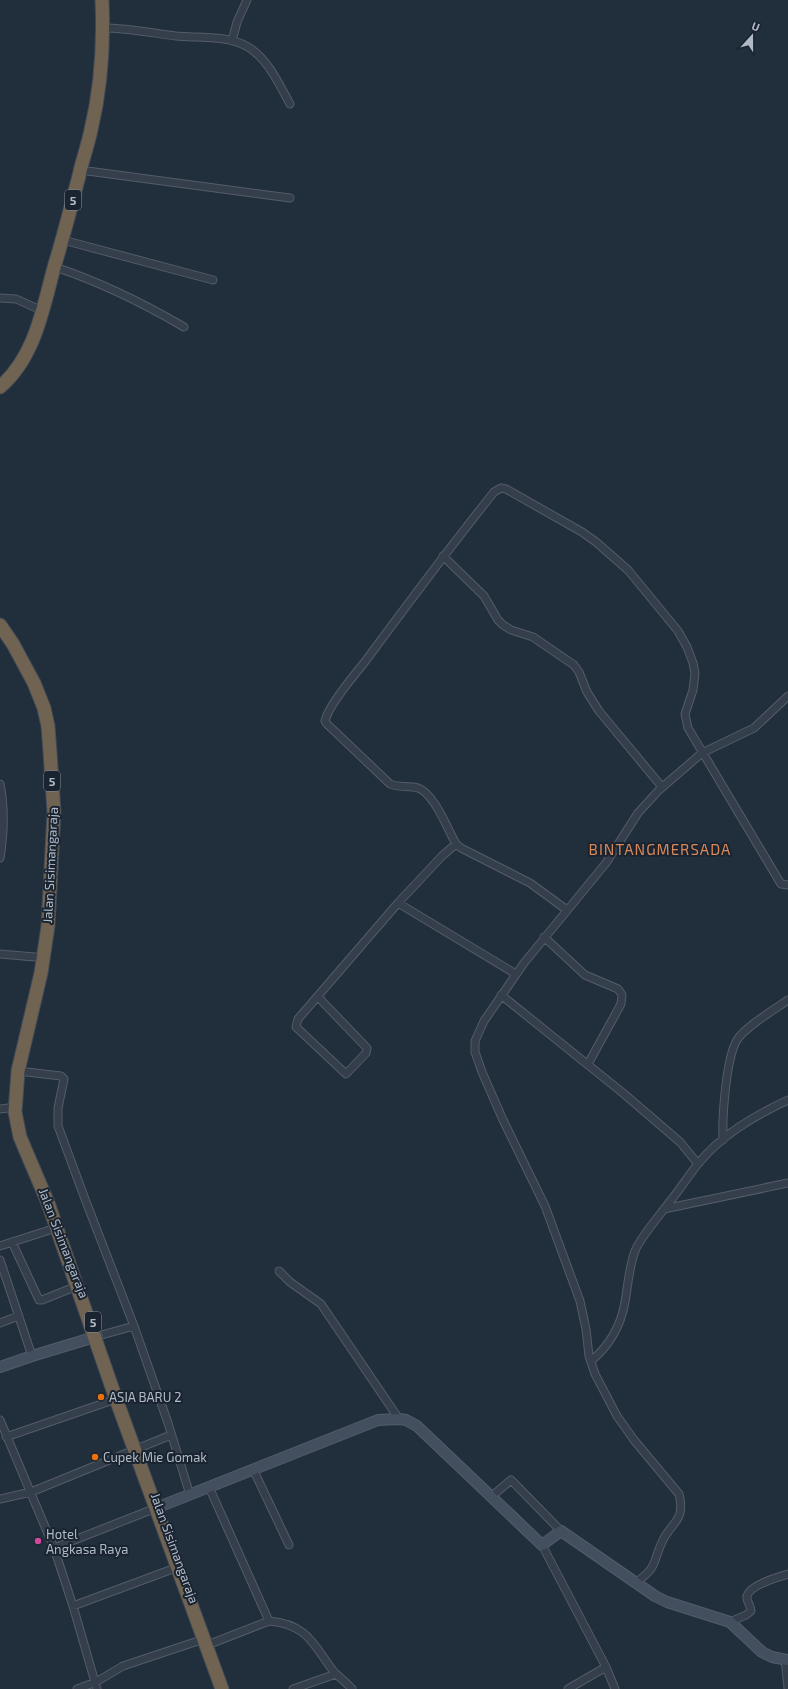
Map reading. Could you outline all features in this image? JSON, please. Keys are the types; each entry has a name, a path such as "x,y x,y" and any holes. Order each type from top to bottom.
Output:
{"highway":[{"name":"5","path":"0,386 14,372 28,349 43,311 63,240 80,170 92,129 99,78 103,28 102,0"},
{"name":"Jalan Sisimangaraja","path":"0,625 13,644 34,683 44,708 48,726 54,812 53,856 45,955 38,989 22,1048 16,1120 20,1137 58,1227 207,1642 222,1689"},
{"name":"Jalan Sisimangaraja","path":"20,1071 18,1111 19,1125 38,1178 50,1202 77,1286 97,1337 116,1399 137,1450"},
{"name":"Jalan Sisimangaraja","path":"158,1507 178,1567 226,1689"}],"street":[{"path":"232,41 237,22 247,0"},
{"path":"103,28 121,28 232,41 248,47 264,61 290,104"},
{"path":"80,170 290,198"},
{"path":"63,240 213,280"},
{"path":"55,267 78,274 132,298 184,328"},
{"path":"0,298 16,299 43,311"},
{"path":"567,910 530,883 468,852 456,844 427,794 417,788 395,786 390,784 325,721 327,714 349,683 443,556 494,492 501,488 506,489 582,532 596,542 628,570 678,631 687,646 695,673 693,690 685,718 688,728 781,884 786,886 788,885"},
{"path":"443,556 484,596 498,620 503,625 511,630 533,638 574,665 579,672 587,692 599,712 662,787"},
{"path":"635,1583 645,1576 654,1565 662,1541 678,1519 681,1502 677,1490 634,1440 618,1416 595,1374 591,1361 580,1302 545,1206 503,1120 482,1072 475,1052 475,1041 480,1028 516,974 544,937 606,863 638,813 662,787 702,753 754,728 788,696"},
{"path":"0,784 4,802 3,837 0,858"},
{"path":"318,997 367,1048 366,1053 346,1074 296,1027 298,1019 398,904 442,856 456,844"},
{"path":"398,904 516,974"},
{"path":"544,937 572,964 586,975 618,989 622,995 621,1004 588,1064"},
{"path":"0,954 45,955"},
{"path":"502,995 588,1064 680,1142 698,1164"},
{"path":"723,1140 722,1118 733,1048 742,1034 788,1000"},
{"path":"20,1071 61,1076 64,1079 58,1108 58,1126 134,1326 172,1435 190,1495"},
{"path":"591,1361 602,1352 611,1340 625,1303 635,1250 664,1209 698,1164 737,1127 788,1100"},
{"path":"0,1110 16,1107"},
{"path":"664,1209 788,1183"},
{"path":"0,1246 58,1227"},
{"path":"12,1242 39,1300 77,1286"},
{"path":"0,1260 32,1356"},
{"path":"279,1271 290,1282 321,1304 400,1419"},
{"path":"0,1322 18,1316"},
{"path":"0,1367 134,1326"},
{"path":"6,1437 116,1399"},
{"path":"0,1420 54,1548 97,1685"},
{"path":"54,1548 378,1420 406,1420 417,1426 542,1545 606,1667 615,1689"},
{"path":"0,1499 31,1492 172,1435"},
{"path":"253,1469 289,1545"},
{"path":"492,1496 511,1480 561,1531 655,1596 667,1602 730,1622 762,1652 772,1657 787,1660 788,1688"},
{"path":"209,1487 269,1621"},
{"path":"542,1545 561,1531"},
{"path":"73,1606 178,1567"},
{"path":"730,1622 746,1615 750,1611 747,1599 750,1592 765,1582 788,1574"},
{"path":"77,1689 97,1685 123,1666 207,1642 269,1621 278,1622 307,1634 336,1674 352,1689"},
{"path":"572,1688 606,1667"},
{"path":"293,1689 336,1674"}],"place":[{"name":"ASIA BARU 2","path":"101,1397"},
{"name":"Cupek Mie Gomak","path":"95,1457"},
{"name":"Hotel Angkasa Raya","path":"38,1541"}],"district":[{"name":"BINTANGMERSADA","path":"660,849"}]}
